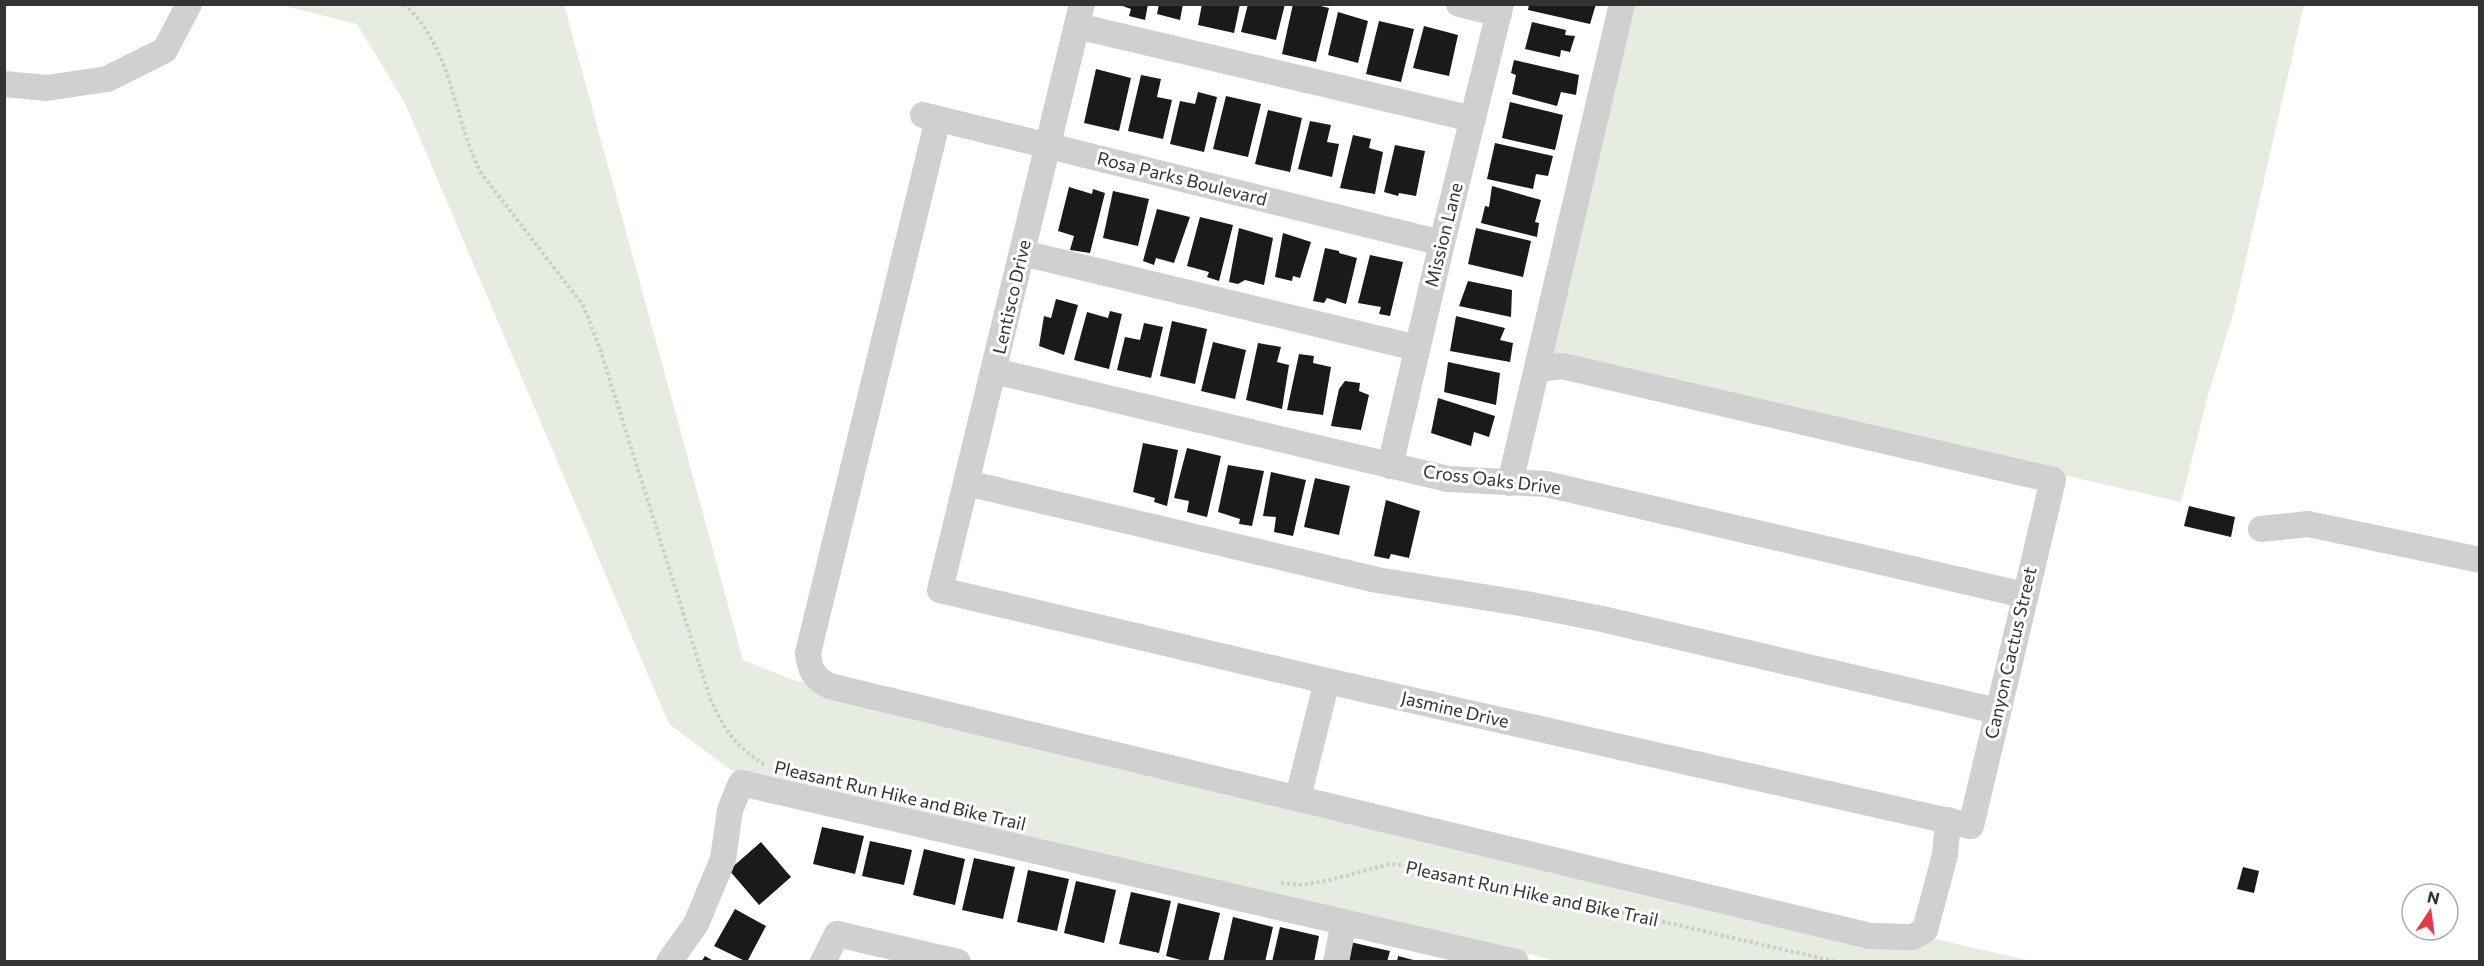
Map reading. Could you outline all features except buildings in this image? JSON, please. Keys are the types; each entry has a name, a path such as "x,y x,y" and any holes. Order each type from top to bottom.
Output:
{"street":[{"path":"4,84 47,88 107,80 165,50 189,4"},
{"path":"1459,4 1500,9"},
{"path":"1510,483 1622,4"},
{"name":"Mission Lane","path":"1390,466 1500,9"},
{"path":"1080,15 1473,119"},
{"name":"Lentisco Drive","path":"940,590 1080,15"},
{"name":"Rosa Parks Boulevard","path":"1298,797 829,686 817,679 810,671 808,653 930,117 1442,243"},
{"path":"1023,252 1418,348"},
{"name":"Canyon Cactus Street","path":"1298,797 1870,936 1913,937 1925,930 1945,855 1959,823 1997,711 2053,480 1572,368 1562,366 1537,369"},
{"name":"Cross Oaks Drive","path":"994,371 1448,479 1546,484 2024,595"},
{"path":"967,483 1377,580 1602,620 1997,711"},
{"path":"2260,530 2308,524 2480,560"},
{"name":"Jasmine Drive","path":"940,590 1327,681 1959,823"},
{"path":"1298,797 1327,681"},
{"path":"669,962 696,924 723,859 730,810 741,783 1516,962"},
{"path":"1336,962 1344,922"},
{"path":"823,962 837,934 958,962"}],"path":[{"name":"Pleasant Run Hike and Bike Trail","path":"404,4 433,39 449,77 473,159 481,173 583,305 600,349 710,698 723,728 745,752 766,765"},
{"name":"Pleasant Run Hike and Bike Trail","path":"1270,883 1300,885 1390,864 1431,868 1837,962"}],"shaded area":[{"path":"281,5 564,5 743,660 793,680 2032,961 1557,961 731,770 669,724 405,103 357,24"},
{"path":"1626,5 2304,5 2234,311 2208,395 2181,502 1542,355"}]}
